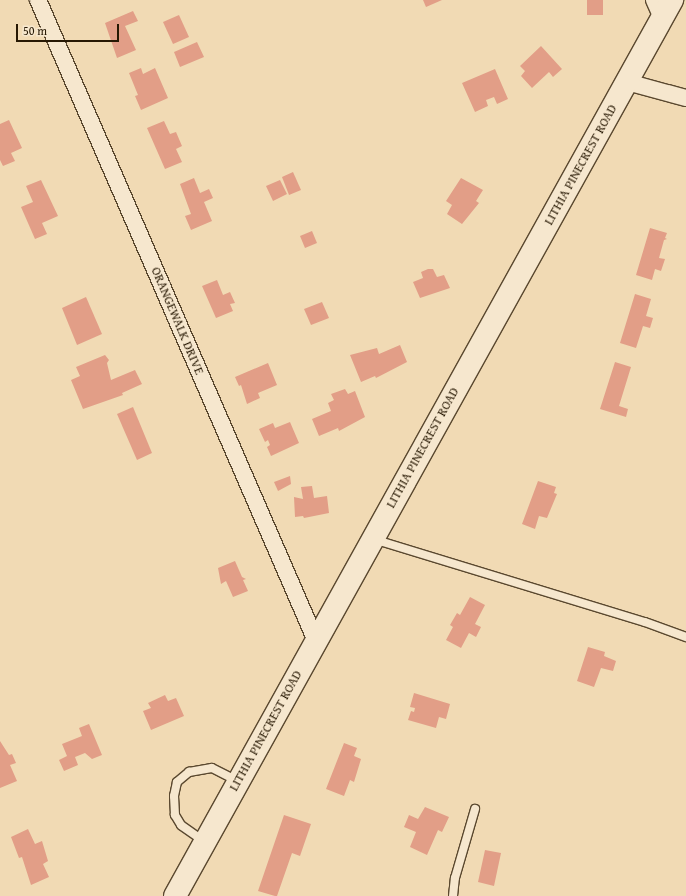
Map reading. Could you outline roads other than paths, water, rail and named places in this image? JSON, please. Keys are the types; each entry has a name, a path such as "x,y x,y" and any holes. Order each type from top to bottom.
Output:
{"main road":[{"name":"LITHIA PINECREST ROAD","path":"175,896 627,82 662,6"}],"street":[{"name":"ORANGEWALK DRIVE","path":"38,0 316,641"},
{"path":"627,82 686,98"}],"lane":[{"path":"373,539 645,622 686,637"},
{"path":"205,842 181,825 175,815 174,796 178,782 189,772 212,768 238,781"},
{"path":"453,896 455,878 475,809"}]}
